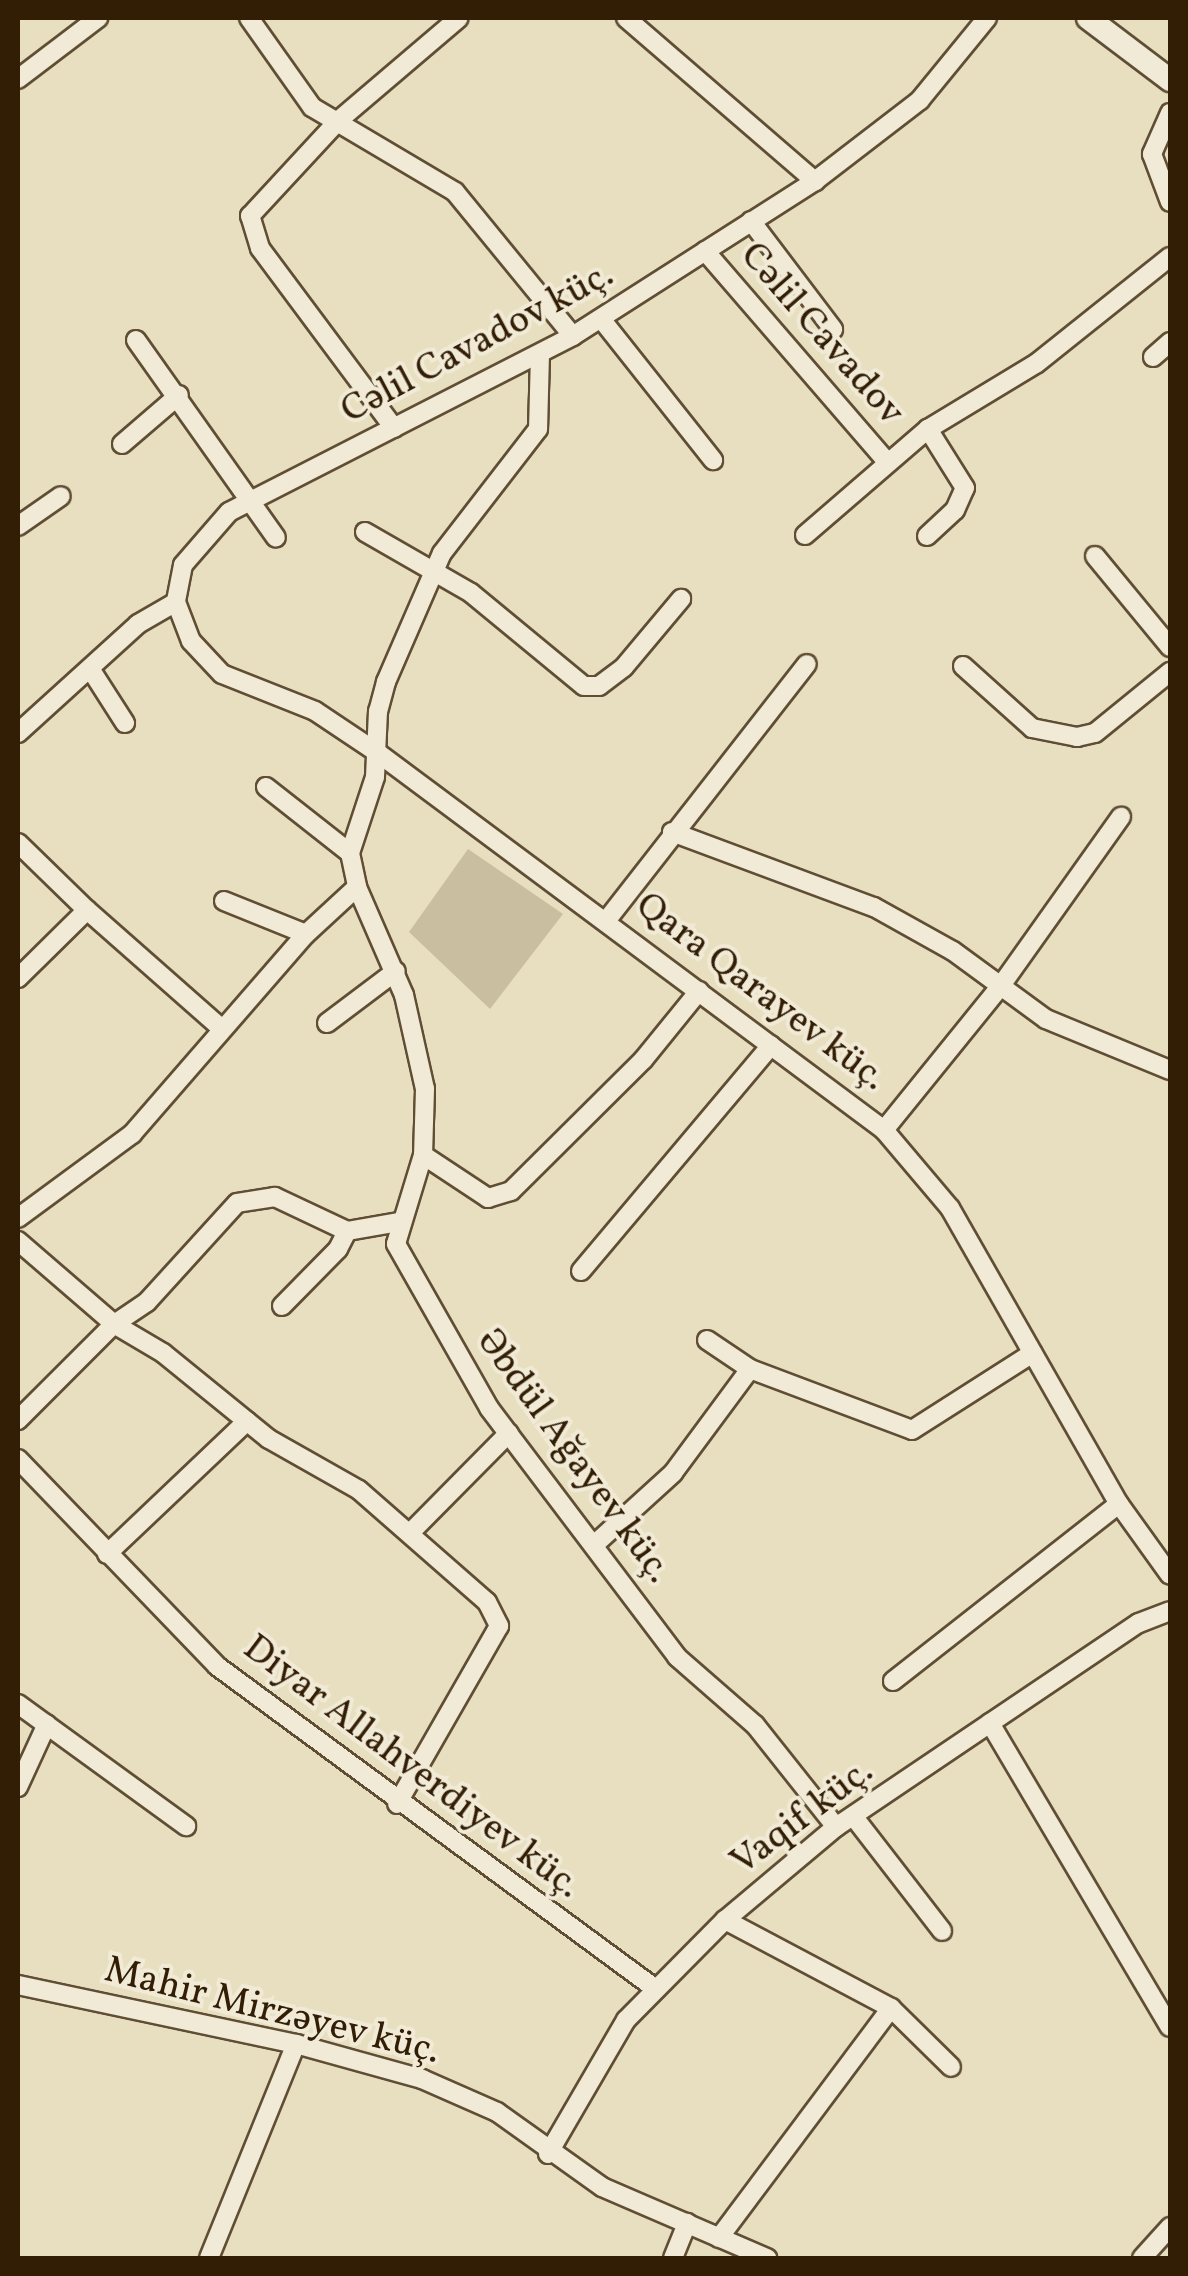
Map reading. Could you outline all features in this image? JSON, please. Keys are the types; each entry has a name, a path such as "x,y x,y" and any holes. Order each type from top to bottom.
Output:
{"street":[{"path":"18,80 98,18"},
{"path":"249,18 312,107 340,120 454,192 574,336"},
{"path":"394,428 252,230 250,216 259,202 283,186 340,120 459,18"},
{"path":"626,18 815,182"},
{"name":"Cəlil Cavadov küç.","path":"176,602 194,547 250,499 574,336 815,182 920,100 987,18"},
{"path":"1088,18 1170,80"},
{"path":"1170,113 1152,154 1170,202"},
{"name":"Cəlil Cavadov","path":"752,221 833,329"},
{"name":"Cəlil Cavadov","path":"705,252 886,461"},
{"path":"805,535 928,428 1037,363 1170,257"},
{"path":"602,320 712,460"},
{"path":"136,340 276,538"},
{"path":"1153,356 1170,342"},
{"name":"Əbdül Ağayev küç.","path":"540,354 538,429 433,572 378,710 378,754 350,853 356,888 396,971 425,1089 423,1155 400,1222 399,1258 508,1434 677,1657 755,1725 836,1827"},
{"path":"122,444 178,395"},
{"path":"927,536 955,510 965,488 928,428"},
{"path":"18,526 61,496"},
{"path":"366,532 499,613 584,686 599,686 624,667 682,600"},
{"path":"1095,556 1170,647"},
{"path":"18,733 138,624 176,602"},
{"name":"Qara Qarayev küç.","path":"176,602 191,640 222,674 314,711 378,754 884,1130 950,1208 1119,1504 1170,1575"},
{"path":"606,921 807,664"},
{"path":"963,666 1032,728 1077,737 1095,732 1170,672"},
{"path":"91,670 125,723"},
{"path":"266,787 350,853"},
{"path":"884,1130 1000,988 1121,816"},
{"path":"672,832 874,907 953,951 1046,1019 1170,1070"},
{"path":"18,844 221,1028"},
{"path":"18,1218 132,1134 306,934 356,888"},
{"path":"224,901 306,934"},
{"path":"18,978 88,910"},
{"path":"327,1022 396,971"},
{"path":"423,1155 488,1198 510,1191 632,1072 700,991"},
{"path":"582,1271 771,1045"},
{"path":"18,1420 114,1324 147,1302 237,1203 275,1196 346,1231 400,1222"},
{"path":"282,1306 338,1249 346,1231"},
{"path":"18,1241 114,1324 163,1353 247,1421 359,1490 487,1602 499,1626 398,1804"},
{"path":"707,1340 750,1369 912,1430 1033,1353"},
{"path":"594,1546 673,1472 750,1369"},
{"path":"18,1392 33,1404"},
{"path":"106,1554 247,1421"},
{"path":"411,1532 508,1434"},
{"name":"Diyar Allahverdiyev küç.","path":"18,1459 217,1666 398,1804 653,1987"},
{"path":"893,1681 1119,1504"},
{"name":"Vaqif küç.","path":"548,2154 626,2020 653,1987 725,1920 836,1827 1139,1623 1170,1612"},
{"path":"18,1704 186,1826"},
{"path":"18,1787 47,1724"},
{"path":"990,1724 1170,2028"},
{"path":"854,1817 942,1931"},
{"path":"725,1920 891,2008 951,2067"},
{"name":"Mahir Mirzəyev küç.","path":"18,1985 296,2044 462,2094 602,2187 767,2258"},
{"path":"719,2238 891,2008"},
{"path":"209,2258 296,2044"},
{"path":"673,2258 687,2224"},
{"path":"1142,2258 1170,2226"}],"shaded area":[{"path":"468,849 563,914 490,1009 409,932"}]}
